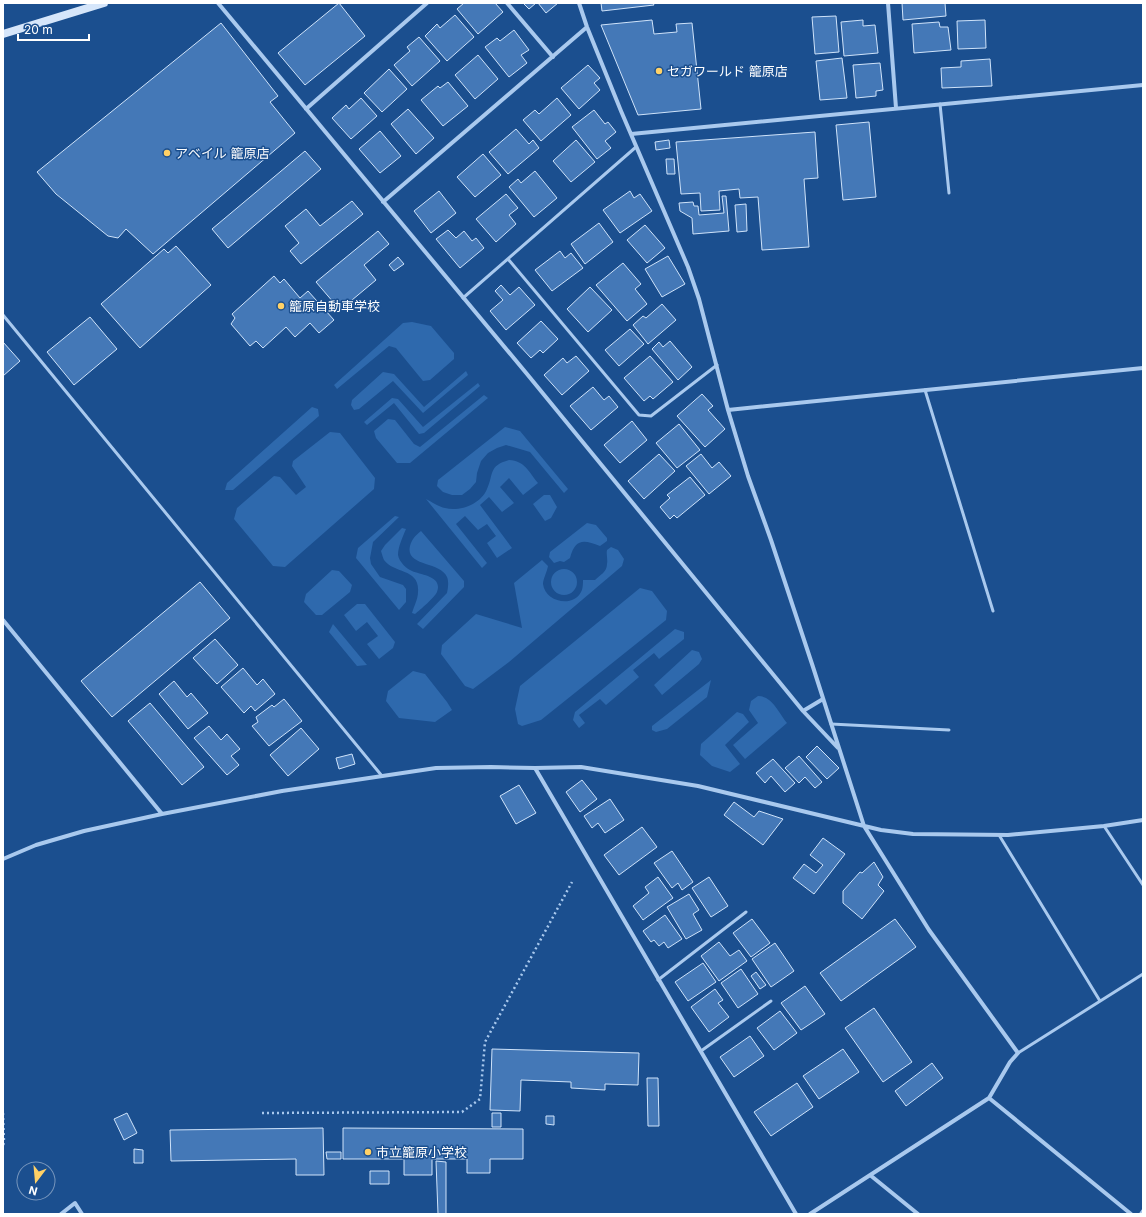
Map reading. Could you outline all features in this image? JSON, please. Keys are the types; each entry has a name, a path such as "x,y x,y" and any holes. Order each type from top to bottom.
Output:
{"main road":[{"path":"3,34 104,3"}],"street":[{"path":"218,3 803,711 840,749"},
{"path":"306,108 427,3"},
{"path":"508,3 553,57"},
{"path":"579,3 587,27 636,147 688,267 699,299 728,410 748,476 771,540 864,826 929,930 1018,1053 1010,1062 989,1098 810,1214"},
{"path":"888,3 896,108"},
{"path":"383,202 587,27"},
{"path":"631,134 1143,85"},
{"path":"728,410 1143,368"},
{"path":"3,620 162,814"},
{"path":"803,711 823,699"},
{"path":"3,858 36,845 84,831 162,814 282,791 436,768 581,767 698,786 881,830 913,834 1008,835 1104,826 1143,820"},
{"path":"535,768 796,1214"},
{"path":"989,1098 1131,1214"},
{"path":"870,1175 918,1214"},
{"path":"61,1214 75,1203 82,1214"}],"lane":[{"path":"940,104 949,193"},
{"path":"463,298 636,147"},
{"path":"508,258 639,415 652,416 717,364"},
{"path":"3,315 382,776"},
{"path":"925,390 993,611"},
{"path":"831,724 949,730"},
{"path":"1104,826 1143,886"},
{"path":"999,835 1100,1001"},
{"path":"658,980 746,912"},
{"path":"1018,1053 1143,974"},
{"path":"701,1051 771,1001"}],"path":[{"path":"262,1113 462,1112 480,1099 486,1042 572,882"},
{"path":"3,1113 3,1146"}],"shaded area":[{"path":"412,322 431,326 454,353 454,359 430,380 423,381 396,348 389,346 337,389 334,385 403,323"},
{"path":"466,371 468,375 423,413 393,381 359,409 354,410 351,405 352,400 383,372 394,374 424,407"},
{"path":"478,383 480,386 424,433 419,434 394,403 367,425 364,422 392,398 398,399 423,427"},
{"path":"484,395 488,398 410,463 397,463 376,438 374,431 388,419 395,420 414,444 420,447"},
{"path":"312,407 318,409 319,416 233,490 225,490 227,483"},
{"path":"505,427 520,431 568,489 564,493 530,452 506,445 488,453 481,461 476,482 462,495 452,495 443,492 437,486 438,480"},
{"path":"330,432 340,433 375,478 374,489 285,567 273,566 234,519 237,508 274,476 280,477 296,495 306,487 292,466 293,461"},
{"path":"509,460 519,462 523,465 538,483 523,495 509,478 500,487 514,503 502,512 489,497 480,505 512,548 497,558 487,543 496,536 487,524 478,530 465,516 456,524 487,563 482,568 426,499 440,507 451,509 469,506 480,499 484,494 495,468 502,462"},
{"path":"544,495 550,495 557,507 551,518 545,521 533,504"},
{"path":"395,516 399,517 373,542 370,558 371,564 380,577 403,585 406,589 406,602 399,610 356,558 358,548"},
{"path":"587,523 596,525 607,538 607,541 600,546 589,542 580,542 574,547 570,558 564,562 560,561 554,563 549,557 550,552"},
{"path":"402,528 406,529 399,549 398,555 400,560 410,570 434,579 438,587 437,592 433,597 415,614 412,613 417,600 418,584 411,575 388,564 384,560 381,551"},
{"path":"421,531 464,581 464,587 423,629 417,624 447,593 448,583 447,577 438,568 418,561 410,553 412,541"},
{"path":"611,547 618,550 624,559 622,566 509,662 473,689 465,686 441,654 442,645 476,614 522,628 514,583 542,560 548,566 543,582 545,590 554,599 560,601 572,600 581,592 583,588 583,580 595,580 605,571 607,567 607,550"},
{"path":"564,569 573,573 577,582 573,591 564,595 555,591 551,582 555,573"},
{"path":"332,570 339,571 352,585 350,592 322,615 316,615 304,602 306,594"},
{"path":"640,588 652,591 667,611 666,620 541,720 522,726 518,724 515,709 520,686"},
{"path":"357,604 365,604 395,642 393,648 379,659 367,644 378,636 367,622 356,631 344,615"},
{"path":"333,624 367,665 357,666 329,632"},
{"path":"675,629 684,632 684,639 659,659 654,653 633,670 639,677 606,705 600,699 579,715 585,723 579,728 573,720 575,712"},
{"path":"692,650 699,652 702,659 699,664 662,695 654,685"},
{"path":"413,671 425,674 452,710 435,722 399,718 386,701 388,691"},
{"path":"711,680 707,697 667,729 656,732 652,730 652,726"},
{"path":"758,696 771,702 787,723 745,759 733,745 758,723 749,710 751,701"},
{"path":"737,712 743,714 749,722 725,745 740,764 730,772 712,766 700,755 701,744"}],"building":[{"path":"339,3 365,36 305,85 278,53"},
{"path":"464,3 495,3 503,12 478,34 457,9"},
{"path":"523,3 536,3 529,9"},
{"path":"538,3 558,3 546,13"},
{"path":"601,3 653,3 654,5 602,11"},
{"path":"902,3 945,3 946,16 903,20"},
{"path":"455,15 474,37 447,61 425,36 437,24 440,28"},
{"path":"836,16 839,52 815,54 812,17"},
{"name":"セガワールド 籠原店","path":"652,20 654,34 677,32 676,24 692,23 701,109 638,115 601,25"},
{"path":"863,20 863,26 875,25 878,53 844,56 841,22"},
{"path":"985,20 986,48 958,49 957,21"},
{"path":"939,22 940,27 948,27 951,50 914,53 912,24"},
{"name":"アベイル 籠原店","path":"221,23 278,96 270,102 295,133 153,254 126,229 118,238 108,236 56,194 37,172"},
{"path":"514,30 529,50 521,55 527,63 509,77 485,47 497,38 500,41"},
{"path":"419,37 440,61 412,86 394,65 410,51 407,47"},
{"path":"478,55 498,79 475,99 455,75"},
{"path":"842,58 847,98 820,100 816,61"},
{"path":"990,59 992,86 942,88 941,68 961,67 961,61"},
{"path":"880,63 883,90 876,91 876,96 856,98 853,65"},
{"path":"588,65 600,78 594,83 600,90 579,109 561,88"},
{"path":"389,69 407,89 382,112 364,93"},
{"path":"448,82 468,106 443,126 421,100 438,86 440,88"},
{"path":"361,98 377,116 351,139 332,118 346,105 349,109"},
{"path":"557,98 571,115 541,141 523,120 535,110 539,114"},
{"path":"408,109 434,138 416,154 391,124"},
{"path":"594,110 605,124 608,122 616,132 605,141 611,148 597,159 572,127"},
{"path":"869,122 876,197 843,200 836,125"},
{"path":"516,129 529,144 533,140 539,148 508,174 489,152"},
{"path":"380,131 401,156 380,173 359,149"},
{"path":"815,132 818,178 804,179 809,247 762,250 758,197 740,198 739,189 719,191 720,210 701,211 700,193 681,194 676,142"},
{"path":"576,140 595,162 571,182 553,161"},
{"path":"669,140 670,148 656,150 655,142"},
{"path":"305,151 321,169 228,248 212,229"},
{"path":"483,154 501,175 475,197 457,177"},
{"path":"666,159 674,159 675,174 667,174"},
{"path":"535,171 557,198 534,217 509,187 518,179 521,183"},
{"path":"439,191 456,213 431,233 414,211"},
{"path":"630,191 634,198 640,194 652,211 620,233 603,210"},
{"path":"506,194 518,208 509,215 516,224 496,242 476,219"},
{"path":"722,196 726,196 729,231 693,234 692,218 680,211 679,203 693,202 694,206 698,206 699,215 724,213"},
{"path":"352,201 363,214 301,264 290,251 299,243 285,226 306,209 320,226"},
{"path":"746,204 747,231 737,232 735,205"},
{"path":"599,223 613,242 585,264 571,244"},
{"path":"645,225 665,248 647,263 627,240"},
{"path":"448,230 456,238 464,231 472,241 476,238 484,248 460,268 436,239"},
{"path":"378,231 389,244 364,265 376,280 340,310 316,282"},
{"path":"176,246 211,285 140,348 101,304 164,249 168,253"},
{"path":"560,251 565,258 571,253 583,268 552,291 535,270"},
{"path":"668,256 685,284 662,297 645,269"},
{"path":"398,257 404,264 394,271 389,265"},
{"path":"623,263 641,284 635,289 647,304 627,321 596,285"},
{"name":"籠原自動車学校","path":"274,276 280,283 284,279 300,298 308,291 334,320 319,333 310,323 295,337 286,327 263,348 256,341 250,346 231,324 235,318 232,314"},
{"path":"501,285 510,295 519,287 535,305 506,330 490,311 503,300 495,291"},
{"path":"590,287 612,310 588,332 567,309"},
{"path":"662,304 676,320 648,344 633,325 643,316 646,318"},
{"path":"90,317 117,349 74,385 47,352"},
{"path":"541,321 558,339 543,353 540,350 531,358 517,343"},
{"path":"630,329 644,344 619,366 605,350"},
{"path":"670,341 692,367 678,380 652,349 659,342 663,347"},
{"path":"3,342 20,361 3,376"},
{"path":"576,356 589,371 562,395 544,375 563,358 567,363"},
{"path":"650,356 673,382 653,399 650,396 644,401 624,378"},
{"path":"593,387 604,400 609,396 618,407 591,430 570,406"},
{"path":"702,394 713,406 708,410 725,429 705,447 677,416"},
{"path":"632,421 647,440 620,463 604,445"},
{"path":"679,424 700,450 677,468 656,443"},
{"path":"659,454 675,471 644,499 628,481"},
{"path":"701,454 712,468 719,462 731,476 709,494 686,466"},
{"path":"690,477 705,495 677,518 674,515 670,519 660,507 670,498 667,495"},
{"path":"200,582 230,618 112,717 81,681"},
{"path":"215,639 238,665 217,684 193,658"},
{"path":"243,668 257,685 263,679 275,694 255,711 251,706 244,713 221,687"},
{"path":"174,681 187,697 191,693 208,713 188,729 159,694"},
{"path":"284,699 302,721 269,746 252,726 258,722 256,717 272,705 274,707"},
{"path":"150,703 204,767 182,785 128,721"},
{"path":"209,726 221,740 227,734 240,749 231,756 239,765 227,775 194,738"},
{"path":"301,728 319,749 288,776 270,755"},
{"path":"817,746 839,768 827,779 806,757"},
{"path":"352,754 355,764 339,769 336,758"},
{"path":"799,756 822,782 815,788 805,777 799,783 785,768"},
{"path":"773,759 795,783 785,792 771,776 765,783 756,773"},
{"path":"582,780 597,799 580,812 566,792"},
{"path":"519,785 536,813 516,824 500,796"},
{"path":"610,799 624,820 605,833 598,823 592,828 584,816"},
{"path":"734,802 754,817 759,811 783,819 763,845 724,815"},
{"path":"642,827 657,847 619,875 604,855"},
{"path":"823,838 845,854 814,894 793,878 804,864 816,873 823,865 810,855"},
{"path":"672,851 693,882 682,890 678,883 672,888 654,863"},
{"path":"874,862 883,877 878,885 884,891 862,919 843,903 843,891 860,872 862,873"},
{"path":"658,877 673,898 643,920 633,906 649,893 645,887"},
{"path":"709,877 728,906 711,917 692,888"},
{"path":"689,894 699,910 693,914 702,930 686,939 667,907"},
{"path":"665,915 682,939 668,948 664,942 659,946 654,940 651,942 643,931"},
{"path":"752,919 770,943 751,957 733,933"},
{"path":"895,919 916,947 841,1001 820,973"},
{"path":"719,942 730,956 739,950 747,961 719,981 701,956"},
{"path":"775,943 794,971 771,987 752,959"},
{"path":"703,963 716,982 688,1001 675,982"},
{"path":"741,969 758,994 738,1008 721,983"},
{"path":"756,972 766,985 760,989 751,976"},
{"path":"805,986 825,1014 801,1030 781,1003"},
{"path":"715,989 723,1000 718,1003 729,1017 709,1032 691,1007"},
{"path":"874,1008 912,1062 883,1082 845,1028"},
{"path":"780,1011 797,1033 774,1050 757,1028"},
{"path":"750,1036 764,1056 734,1077 720,1057"},
{"path":"492,1049 639,1053 638,1085 605,1084 605,1090 571,1088 571,1082 521,1080 520,1111 490,1110"},
{"path":"843,1049 859,1072 819,1099 803,1076"},
{"path":"932,1063 943,1078 906,1106 895,1091"},
{"path":"647,1078 658,1078 659,1126 648,1126"},
{"path":"797,1083 813,1107 771,1136 754,1112"},
{"path":"127,1113 137,1133 124,1140 114,1119"},
{"path":"492,1113 501,1113 501,1127 492,1127"},
{"path":"546,1116 554,1116 554,1125 546,1124"},
{"path":"323,1128 324,1175 296,1175 296,1159 171,1161 170,1130"},
{"path":"343,1128 523,1129 523,1159 490,1159 490,1173 467,1173 467,1159 432,1159 432,1175 404,1175 404,1159 343,1159"},
{"path":"134,1149 143,1150 143,1163 134,1163"},
{"path":"326,1152 341,1152 341,1159 327,1159"},
{"path":"436,1161 446,1162 446,1214 438,1214"},
{"path":"370,1171 389,1171 389,1184 370,1184"}],"place":[{"name":"セガワールド 籠原店","path":"659,71"},
{"name":"アベイル 籠原店","path":"167,153"},
{"name":"籠原自動車学校","path":"281,306"},
{"name":"市立籠原小学校","path":"368,1152"}]}
